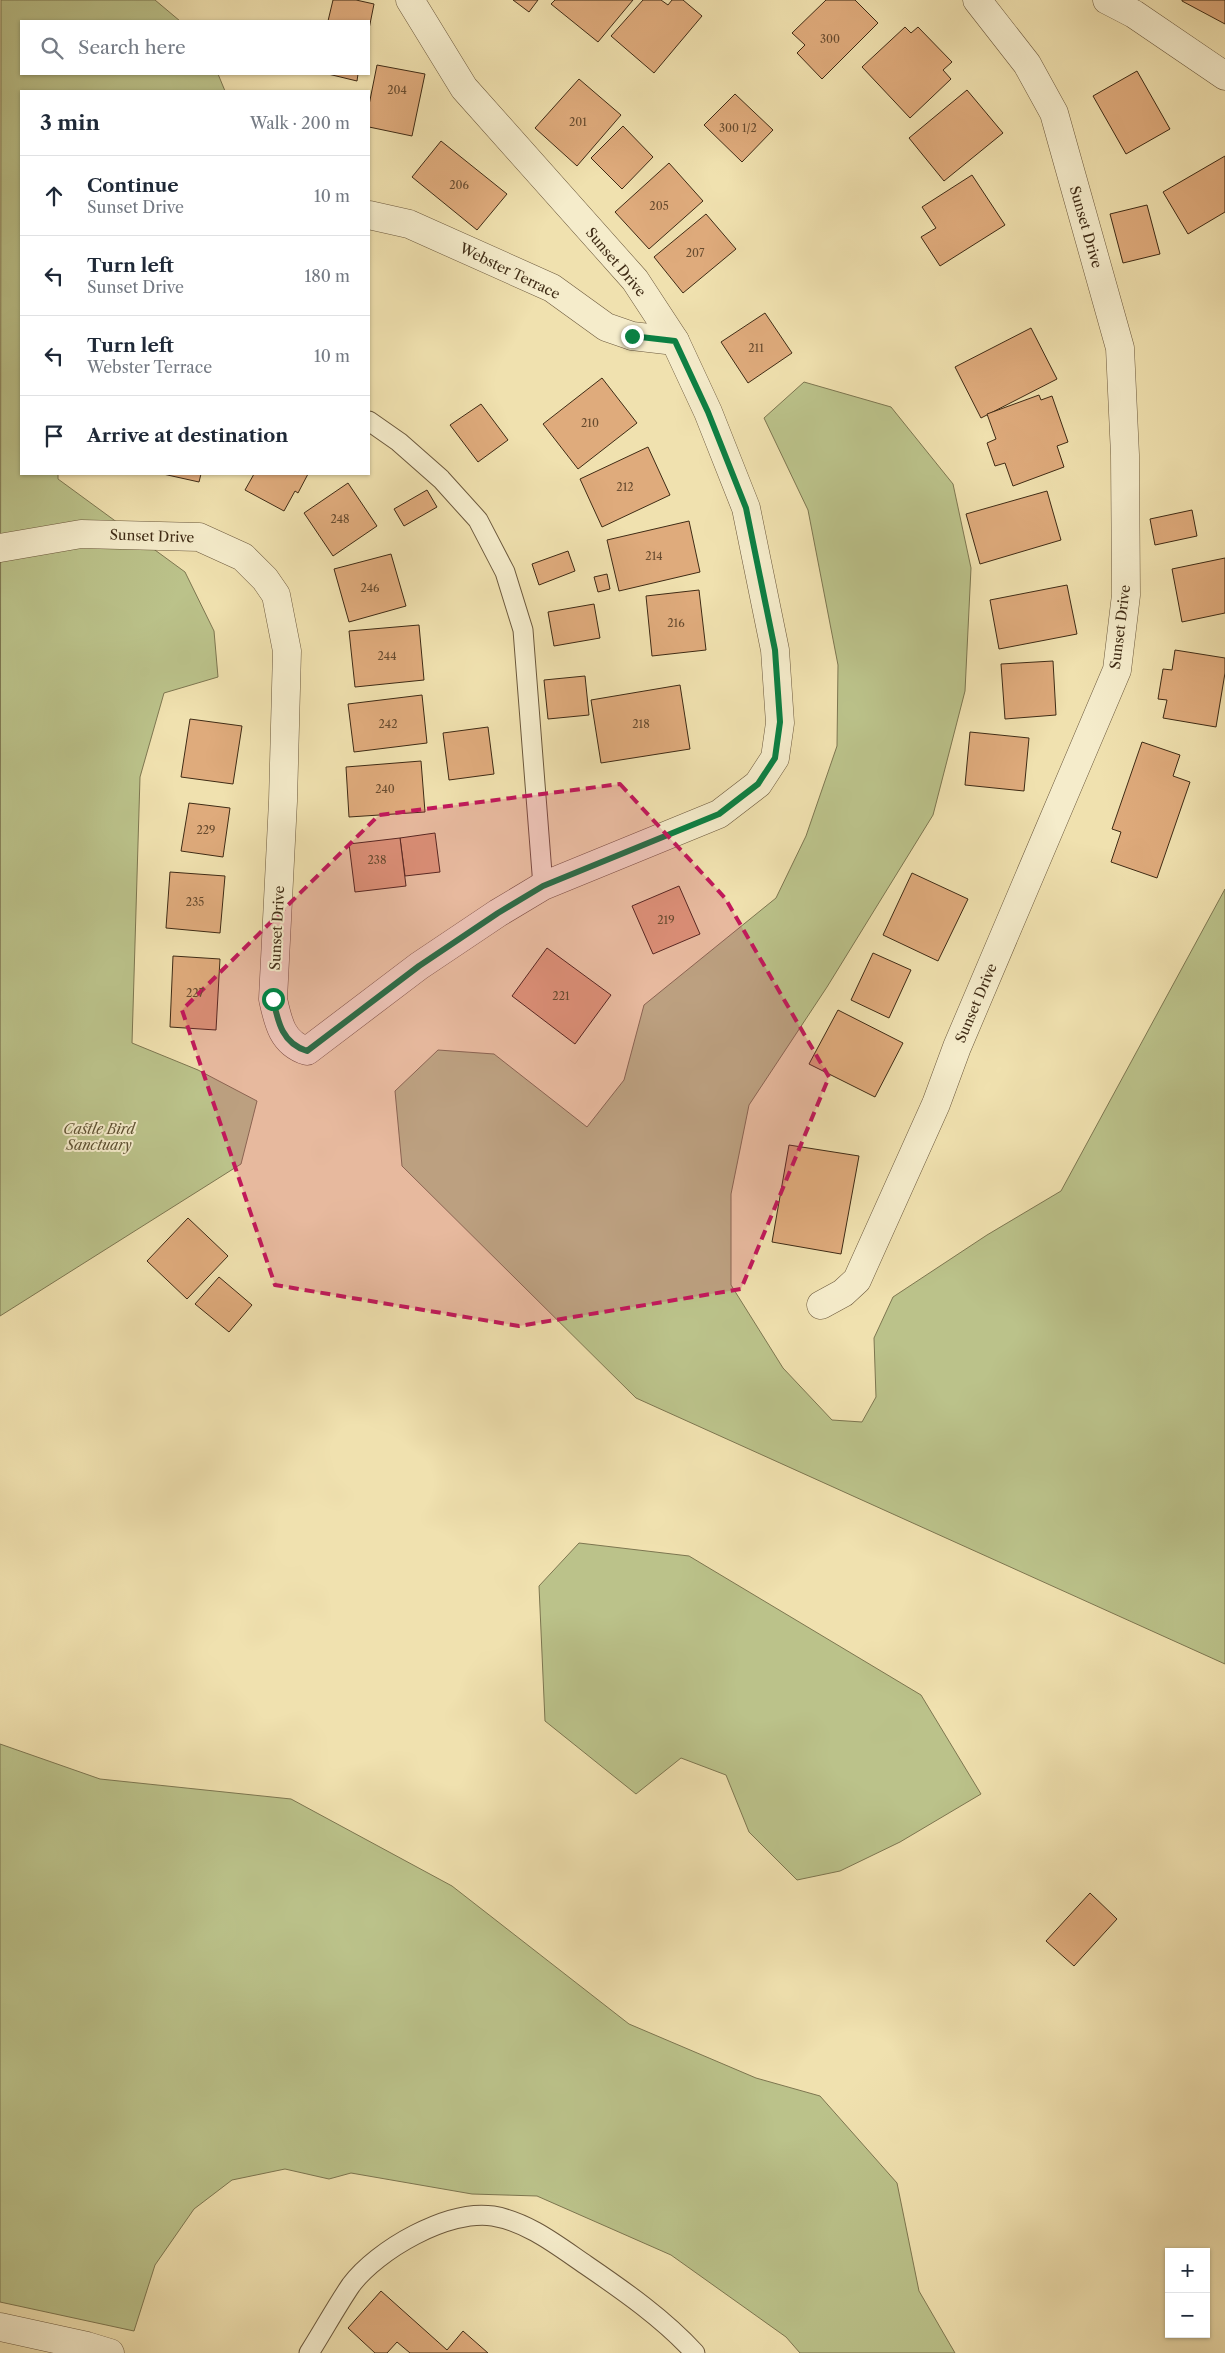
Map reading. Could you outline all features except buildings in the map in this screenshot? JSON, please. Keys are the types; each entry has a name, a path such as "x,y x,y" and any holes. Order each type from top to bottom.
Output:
{"street":[{"name":"Sunset Drive","path":"0,548 80,534 199,537 243,557 265,579 276,595 287,651 283,801 273,999 278,1023 294,1047 307,1051 419,966 498,913 543,886 719,814 758,784 775,758 780,722 775,650 746,508 708,412 675,341 635,280 464,88 410,0"},
{"name":"Sunset Drive","path":"821,1305 843,1293 857,1280 936,1104 957,1047 1116,670 1126,595 1125,456 1120,348 1054,113 1027,64 977,0"},
{"path":"1107,0 1134,14 1225,76"},
{"name":"Webster Terrace","path":"370,215 409,224 552,288 606,327 632,336 675,341"},
{"path":"0,2327 87,2346 110,2353"}],"lane":[{"path":"370,422 400,442 441,478 478,520 505,572 523,630 543,886"},
{"path":"309,2353 352,2284 384,2253 418,2233 453,2219 492,2216 536,2231 600,2275 678,2334 695,2353"}],"highlighted area":[{"path":"620,784 725,898 829,1077 741,1289 519,1326 275,1285 182,1010 379,815"}],"green space":[{"name":"Castle Bird Sanctuary","path":"1,0 155,0 179,20 20,20 20,75 218,75 225,90 20,90 20,475 58,475 58,479 185,572 214,631 218,677 164,693 140,777 132,1043 198,1070 257,1101 241,1164 0,1316"},
{"path":"804,382 891,407 953,484 971,568 965,691 933,815 827,987 749,1105 731,1194 731,1285 783,1368 832,1420 862,1422 876,1397 874,1338 893,1297 987,1235 1061,1191 1225,889 1225,1664 636,1398 402,1166 395,1091 438,1050 494,1054 587,1127 624,1080 644,1005 776,898 806,836 837,746 838,665 808,510 764,418"},
{"path":"579,1543 689,1556 921,1695 981,1794 900,1842 840,1871 797,1880 749,1832 726,1775 681,1758 636,1794 545,1721 539,1586"},
{"path":"0,1744 100,1779 291,1799 452,1886 629,2024 756,2078 820,2096 897,2183 919,2291 955,2353 800,2353 786,2337 671,2255 537,2196 472,2194 351,2173 329,2179 285,2169 232,2180 194,2209 155,2265 134,2331 0,2302"}],"route":[{"path":"273,999 278,1023 294,1047 307,1051 419,966 498,913 543,886 719,814 758,784 775,758 780,722 775,650 746,508 708,412 675,341 632,336"}]}
